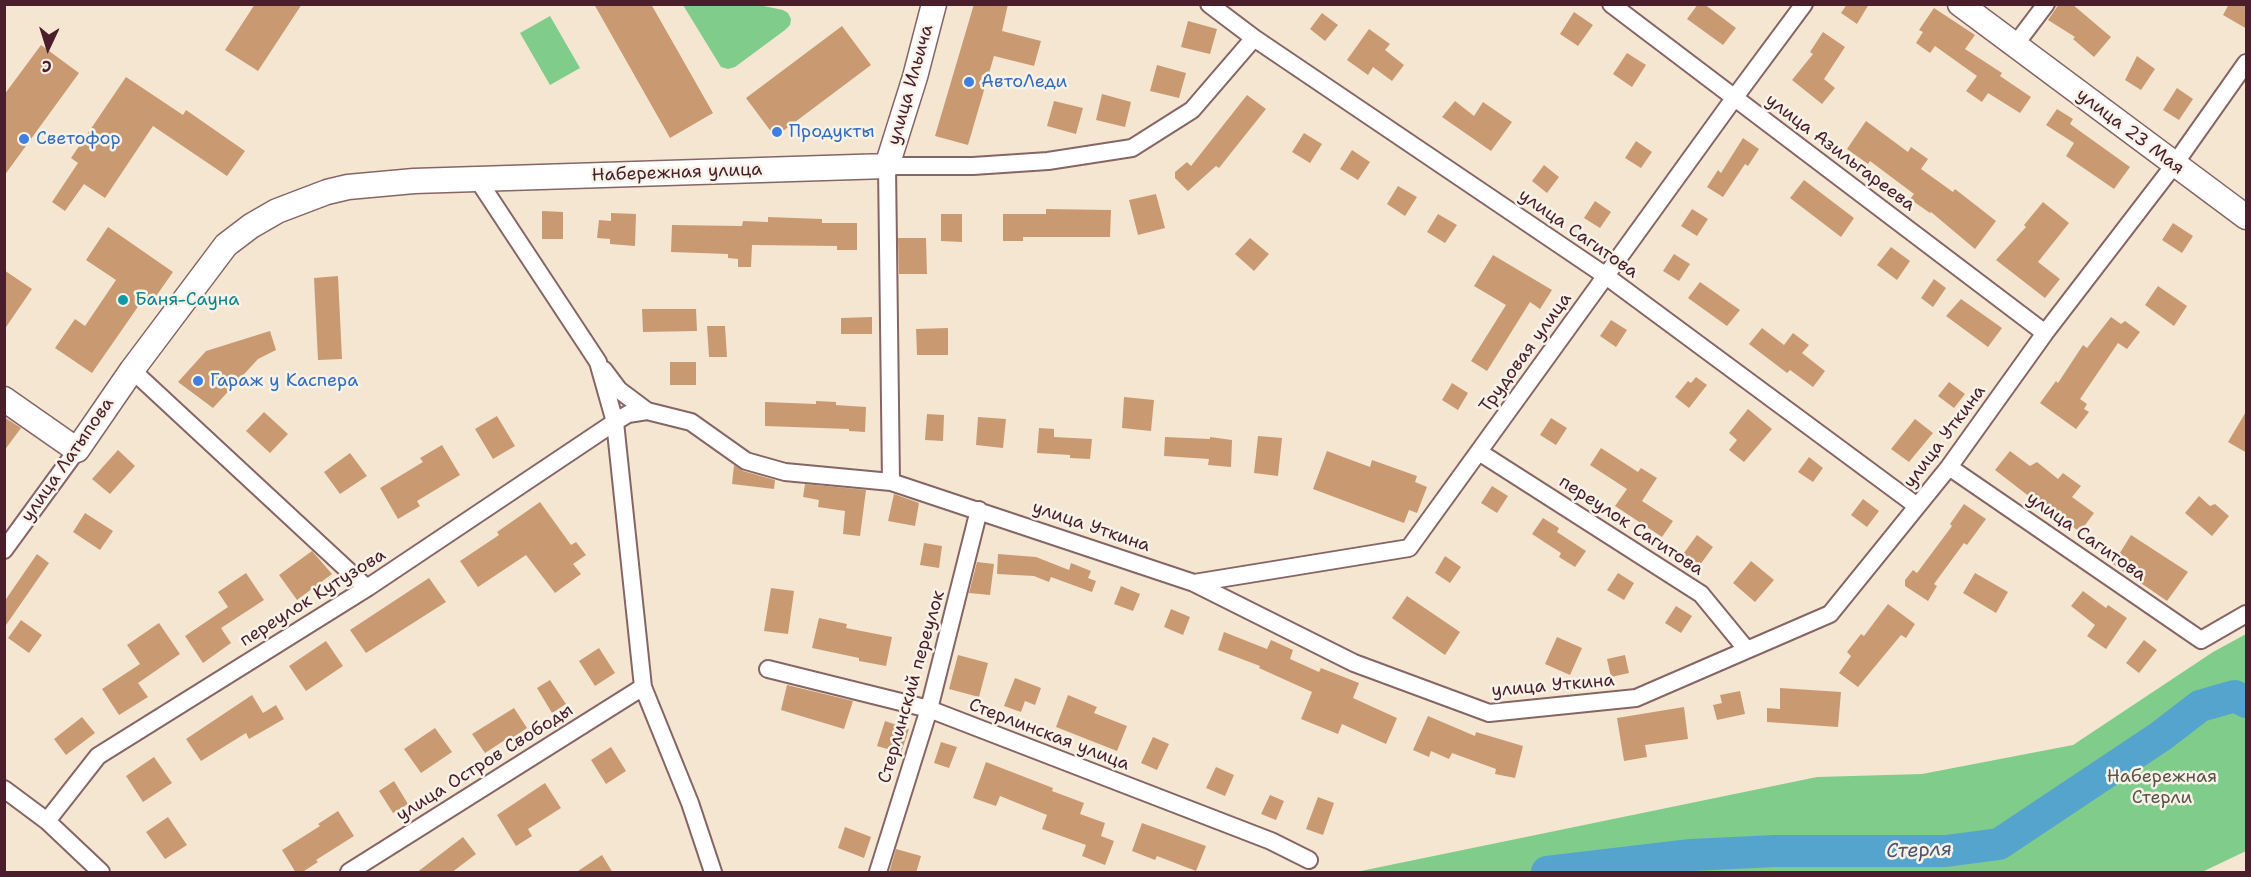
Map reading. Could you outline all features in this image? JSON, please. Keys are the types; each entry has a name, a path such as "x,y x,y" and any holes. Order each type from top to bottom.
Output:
{"street":[{"name":"улица Ильича","path":"887,166 915,76 934,4"},
{"name":"улица Сагитова","path":"1209,4 1254,38 1606,276 1917,506"},
{"name":"улица Азильгареева","path":"1611,4 2045,333"},
{"name":"Трудовая улица","path":"1194,583 1409,548 1804,4"},
{"name":"улица 23 Мая","path":"1960,4 2247,217"},
{"path":"2015,45 2046,4"},
{"name":"Набережная улица","path":"132,370 226,245 251,226 304,199 348,187 395,182 887,166 973,166 1048,161 1132,148 1192,110 1254,38"},
{"name":"улица Уткина","path":"647,411 690,423 746,461 785,472 891,482 1194,583 1354,663 1490,713 1636,698 1830,615 1949,467 2045,333 2174,165 2247,63"},
{"path":"887,166 891,482"},
{"path":"478,180 598,362 619,390 647,411"},
{"path":"598,362 615,422 643,687 690,802 713,873"},
{"path":"132,370 367,588"},
{"name":"улица Латыпова","path":"4,550 132,370"},
{"path":"4,399 77,450"},
{"path":"615,422 628,414 647,411"},
{"name":"переулок Кутузова","path":"48,821 98,756 367,588 615,422"},
{"name":"переулок Сагитова","path":"1479,452 1701,594 1747,650"},
{"name":"улица Сагитова","path":"1949,467 2201,640 2247,614"},
{"name":"Стерлинский переулок","path":"878,873 929,709 979,510"},
{"name":"Стерлинская улица","path":"768,669 929,709 1260,837 1309,860"},
{"name":"улица Остров Свободы","path":"349,873 643,687"},
{"path":"4,789 48,821 100,873"}],"green space":[{"path":"683,5 759,5 783,10 791,19 790,25 785,30 735,67 728,69 721,67"},
{"path":"550,16 580,68 550,85 520,33"},
{"name":"Набережная Стерли","path":"2246,634 2246,851 2202,872 1356,872 1817,777 1922,774 2073,745 2213,652"}],"building":[{"path":"255,4 302,4 258,71 225,50"},
{"path":"594,4 651,4 713,113 670,138"},
{"name":"АвтоЛеди","path":"974,4 1008,4 1002,31 1041,41 1034,66 994,56 968,145 935,136"},
{"path":"1698,4 1704,4 1736,28 1723,45 1687,19"},
{"path":"1847,4 1869,4 1857,24 1841,13"},
{"path":"2059,4 2072,4 2111,37 2094,57 2073,39 2075,37 2048,20"},
{"path":"2229,4 2247,4 2247,29 2223,15"},
{"path":"1934,8 1975,35 1965,49 2002,73 2000,76 2031,97 2020,113 1988,93 1982,102 1966,91 1977,76 1935,46 1930,53 1916,43 1923,32 1919,30"},
{"path":"1574,12 1593,25 1578,46 1560,34"},
{"path":"1322,13 1338,25 1325,41 1310,29"},
{"path":"1188,21 1217,29 1210,54 1181,47"},
{"path":"842,26 871,65 775,137 746,98"},
{"path":"1369,29 1390,44 1385,50 1404,65 1392,81 1373,67 1368,75 1347,60"},
{"path":"1823,32 1845,47 1824,79 1835,88 1822,104 1792,80 1813,54 1810,52"},
{"path":"41,45 79,73 4,176 4,95"},
{"path":"1627,53 1646,65 1632,87 1613,74"},
{"path":"2137,56 2155,69 2141,90 2125,80"},
{"path":"1157,65 1186,73 1179,98 1150,91"},
{"path":"126,77 183,115 186,110 245,151 227,176 153,126 105,198 84,184 65,211 52,202 78,163 71,158"},
{"path":"2177,88 2193,99 2179,120 2163,110"},
{"path":"1102,94 1131,102 1125,127 1096,120"},
{"path":"1247,95 1266,109 1219,168 1216,166 1188,191 1175,178 1175,172 1187,162 1191,166"},
{"path":"1054,101 1083,108 1076,134 1047,126"},
{"path":"1455,101 1474,116 1483,102 1512,122 1491,151 1442,117"},
{"path":"2057,109 2073,119 2070,124 2130,167 2114,189 2066,156 2074,143 2046,125"},
{"path":"1866,121 1908,152 1911,147 1928,159 1921,169 1953,192 1955,189 1996,221 1975,249 1931,212 1910,199 1914,194 1870,161 1868,164 1847,149"},
{"path":"1304,133 1322,144 1310,163 1292,152"},
{"path":"1743,138 1759,149 1748,166 1745,164 1723,197 1707,187 1718,170 1721,173"},
{"path":"1636,141 1652,152 1641,168 1625,158"},
{"path":"1352,150 1370,162 1358,180 1340,169"},
{"path":"1544,165 1559,177 1547,193 1532,181"},
{"path":"1804,180 1854,218 1841,237 1790,198"},
{"path":"1398,186 1417,197 1405,216 1387,204"},
{"path":"1156,194 1165,228 1138,235 1129,200"},
{"path":"1595,201 1611,212 1600,228 1584,218"},
{"path":"2043,202 2069,223 2038,262 2060,279 2045,298 1996,260 2026,227 2024,225"},
{"path":"1046,209 1111,210 1110,237 1023,237 1023,241 1003,241 1003,214 1046,214"},
{"path":"1692,209 1708,219 1697,236 1681,226"},
{"path":"542,211 563,212 563,239 542,239"},
{"path":"611,213 636,214 635,246 610,244 610,239 597,238 599,220 611,221"},
{"path":"941,214 962,214 962,242 941,241"},
{"path":"1438,214 1457,225 1445,243 1427,232"},
{"path":"768,217 822,219 822,223 857,223 857,250 837,250 837,246 752,245 751,267 738,267 738,259 728,258 728,254 671,252 672,225 742,226 743,221 768,222"},
{"path":"2173,223 2193,236 2182,253 2162,240"},
{"name":"Баня-Сауна","path":"108,227 173,272 152,302 144,298 92,373 55,348 75,319 85,326 116,280 86,260"},
{"path":"898,238 926,238 927,274 899,274"},
{"path":"1250,238 1269,254 1254,271 1235,254"},
{"path":"1891,247 1910,261 1897,280 1877,265"},
{"path":"1674,254 1690,264 1679,281 1663,271"},
{"path":"1493,255 1552,290 1540,309 1530,302 1487,371 1471,361 1506,305 1474,286"},
{"path":"4,270 32,289 4,330"},
{"path":"338,276 342,359 318,360 314,278"},
{"path":"1934,279 1946,288 1933,307 1921,298"},
{"path":"1700,282 1740,310 1727,326 1688,298"},
{"path":"2158,286 2187,306 2174,326 2145,305"},
{"path":"1961,299 2002,328 1988,347 1946,316"},
{"path":"642,309 696,309 697,331 643,332"},
{"path":"872,317 872,334 841,334 841,318"},
{"path":"2111,317 2121,324 2125,321 2140,332 2127,349 2118,343 2080,399 2087,404 2084,409 2089,412 2076,429 2040,403 2056,381 2058,383 2083,345 2087,348"},
{"path":"1611,320 1627,330 1616,347 1600,336"},
{"path":"707,326 725,326 727,357 709,357"},
{"path":"948,328 948,355 917,355 916,329"},
{"path":"1762,328 1784,345 1793,333 1809,345 1802,353 1825,371 1813,387 1790,370 1787,373 1749,344"},
{"path":"270,331 276,350 258,359 213,408 178,382 206,351"},
{"path":"670,362 696,362 696,385 670,385"},
{"path":"1696,377 1707,385 1689,408 1675,397 1688,381 1691,383"},
{"path":"1949,382 1965,394 1954,408 1938,396"},
{"path":"1452,383 1468,393 1458,410 1442,400"},
{"path":"1124,397 1154,400 1151,431 1122,428"},
{"path":"816,401 866,407 865,432 849,431 849,429 765,426 765,402 816,404"},
{"path":"1748,409 1772,429 1744,462 1729,450 1737,440 1729,433"},
{"path":"2247,410 2247,453 2228,442"},
{"path":"264,412 288,434 270,453 246,431"},
{"path":"927,414 944,415 943,441 925,440"},
{"path":"497,416 515,446 493,459 475,429"},
{"path":"4,417 21,428 4,451"},
{"path":"978,417 1006,419 1003,448 976,445"},
{"path":"1551,418 1567,428 1556,445 1540,435"},
{"path":"1915,419 1933,433 1909,462 1891,449"},
{"path":"1039,428 1054,429 1054,437 1092,439 1090,459 1037,453"},
{"path":"1258,436 1282,438 1278,476 1254,473"},
{"path":"1165,437 1210,439 1210,437 1232,440 1231,467 1208,465 1209,459 1164,456"},
{"path":"442,445 460,475 417,501 420,506 398,519 380,488 423,462 420,458"},
{"path":"1601,448 1638,472 1641,468 1657,478 1642,501 1673,521 1662,537 1615,506 1627,489 1590,465"},
{"path":"118,450 135,466 110,494 92,479"},
{"path":"1327,451 1370,467 1372,460 1417,476 1415,482 1427,487 1417,513 1409,510 1404,523 1313,489"},
{"path":"2010,451 2030,466 2037,462 2058,479 2063,473 2081,486 2072,497 2094,513 2080,532 2058,516 2057,518 1995,470"},
{"path":"350,453 367,476 340,494 324,472"},
{"path":"1809,457 1823,468 1813,482 1798,472"},
{"path":"734,465 743,471 775,480 774,489 732,484"},
{"path":"805,484 866,490 860,536 843,534 845,511 818,507 819,500 803,497"},
{"path":"1492,486 1508,496 1497,513 1481,503"},
{"path":"894,494 919,503 915,526 888,521"},
{"path":"2199,496 2210,506 2215,504 2229,516 2212,536 2185,513"},
{"path":"1863,499 1879,511 1867,527 1851,515"},
{"path":"540,502 571,545 576,542 586,555 573,564 581,574 555,593 526,555 478,587 460,561 499,535 497,532"},
{"path":"1964,504 1986,519 1967,545 1964,543 1934,584 1937,586 1928,601 1905,586 1905,580 1913,570 1917,573 1952,526 1950,524"},
{"path":"85,513 113,531 100,550 73,532"},
{"path":"1543,518 1559,528 1557,532 1586,551 1575,567 1559,557 1561,553 1532,534"},
{"path":"1697,535 1713,547 1697,569 1681,557"},
{"path":"2131,535 2188,572 2167,601 2113,564"},
{"path":"924,543 942,546 939,568 920,565"},
{"path":"312,551 332,574 297,600 279,575"},
{"path":"37,554 49,563 4,628 4,602"},
{"path":"998,554 1036,557 1069,570 1071,563 1091,571 1088,578 1096,581 1092,592 1051,577 1049,582 1034,576 997,574"},
{"path":"1445,556 1461,567 1450,583 1435,573"},
{"path":"1751,561 1774,580 1755,602 1733,583"},
{"path":"977,562 994,564 990,595 969,593"},
{"path":"246,573 264,600 221,628 231,643 203,663 185,636 228,607 218,592"},
{"path":"1618,573 1634,583 1624,600 1607,590"},
{"path":"1975,573 2008,592 1996,613 1963,593"},
{"path":"429,578 446,602 366,653 350,630"},
{"path":"1121,586 1140,594 1133,611 1114,604"},
{"path":"771,588 794,591 788,634 764,631"},
{"path":"2083,591 2106,608 2108,605 2127,618 2106,649 2087,636 2095,625 2071,606"},
{"path":"1407,596 1460,632 1445,655 1392,618"},
{"path":"1888,604 1915,624 1906,638 1901,635 1858,687 1839,673 1851,656 1847,652 1861,634 1864,636"},
{"path":"1676,606 1692,616 1681,633 1665,623"},
{"path":"1171,609 1190,617 1183,635 1164,627"},
{"path":"819,618 847,624 846,628 892,637 886,666 812,648"},
{"path":"21,620 42,635 29,653 8,638"},
{"path":"159,623 180,654 138,683 148,697 119,715 102,689 140,664 127,645"},
{"path":"1224,632 1267,649 1271,640 1293,650 1290,659 1319,672 1321,668 1359,683 1353,698 1397,718 1386,744 1342,724 1338,734 1301,719 1312,692 1259,668 1260,666 1218,650"},
{"path":"1557,637 1582,648 1570,675 1545,664"},
{"path":"2144,640 2157,650 2139,673 2126,663"},
{"path":"326,641 343,666 306,691 289,666"},
{"path":"599,648 615,673 595,686 579,661"},
{"path":"958,655 988,663 979,697 949,689"},
{"path":"1625,655 1629,673 1611,677 1607,659"},
{"path":"1015,678 1041,688 1035,705 1025,701 1021,712 1004,706"},
{"path":"550,680 566,704 552,713 537,688"},
{"path":"787,685 853,701 844,729 781,710"},
{"path":"1780,688 1841,692 1838,727 1767,722 1767,708 1780,709"},
{"path":"1740,691 1745,714 1717,720 1713,705 1722,703 1720,695"},
{"path":"252,695 263,713 276,705 284,719 249,739 246,733 201,761 186,739"},
{"path":"1068,695 1097,707 1094,713 1127,726 1117,751 1056,727"},
{"path":"1684,707 1688,739 1645,745 1647,757 1624,761 1617,718"},
{"path":"514,708 527,728 485,753 472,734"},
{"path":"1428,716 1475,736 1476,732 1523,746 1515,778 1495,774 1496,769 1452,753 1449,759 1431,751 1429,757 1413,750"},
{"path":"82,717 95,733 66,755 54,739"},
{"path":"885,721 909,729 901,753 877,746"},
{"path":"435,728 452,752 421,773 404,749"},
{"path":"1153,737 1169,744 1157,770 1141,763"},
{"path":"941,742 957,747 949,768 934,763"},
{"path":"611,747 626,771 606,784 591,760"},
{"path":"154,757 172,783 143,802 126,776"},
{"path":"986,762 1053,788 1052,791 1084,803 1080,814 1105,823 1101,836 1114,841 1105,865 1082,856 1086,845 1042,829 1047,815 1000,796 996,806 973,798"},
{"path":"1216,767 1234,775 1225,796 1206,788"},
{"path":"394,781 408,804 393,813 379,791"},
{"path":"545,783 561,808 528,829 532,836 516,846 497,815"},
{"path":"1270,795 1284,801 1276,820 1261,814"},
{"path":"1318,797 1334,803 1323,835 1306,829"},
{"path":"338,811 354,836 316,860 318,862 301,873 296,873 282,850 320,826 318,824"},
{"path":"168,817 187,845 165,859 146,832"},
{"path":"1142,823 1206,846 1196,871 1157,856 1155,860 1132,851"},
{"path":"845,827 871,837 864,858 838,848"},
{"path":"463,837 476,854 451,873 416,873"},
{"path":"896,849 921,856 916,873 889,873"},
{"path":"602,855 613,873 575,873"}],"waterway":[{"name":"Стерля","path":"1547,872 1691,855 1775,851 1946,851 1999,844 2161,736 2200,706 2235,696 2246,702"}],"place":[{"name":"АвтоЛеди","path":"969,82"},
{"name":"Продукты","path":"777,132"},
{"name":"Светофор","path":"24,139"},
{"name":"Баня-Сауна","path":"123,300"},
{"name":"Гараж у Каспера","path":"198,381"}]}
